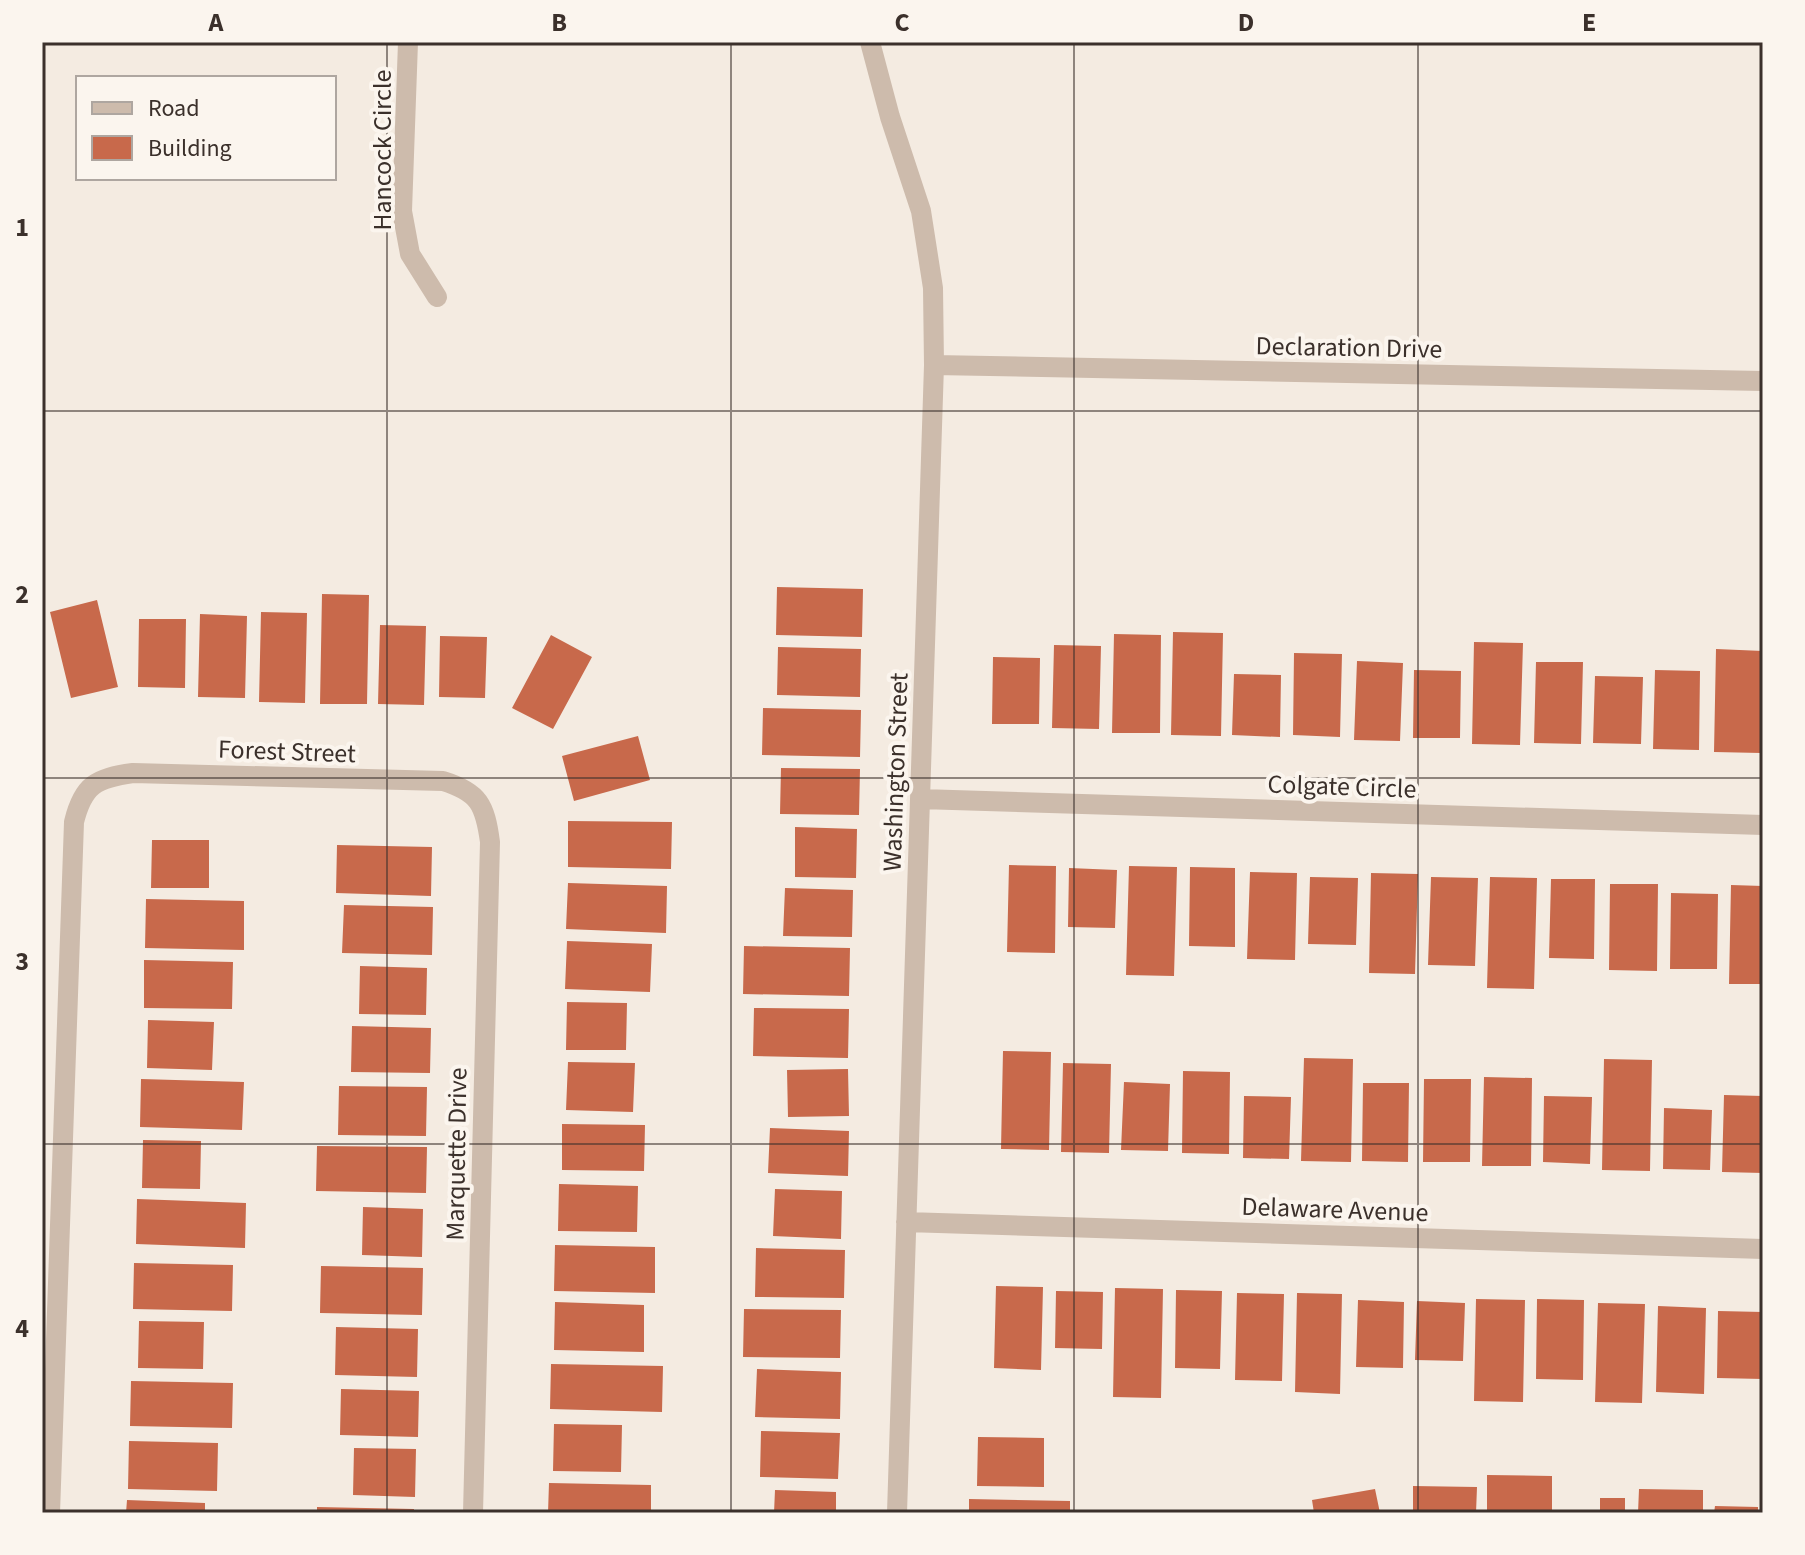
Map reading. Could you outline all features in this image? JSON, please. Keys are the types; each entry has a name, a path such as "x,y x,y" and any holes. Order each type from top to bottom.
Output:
{"street":[{"name":"Hancock Circle","path":"408,42 402,211 410,254 437,297"},
{"name":"Washington Street","path":"870,42 890,117 921,211 933,288 934,365 897,1513"},
{"name":"Declaration Drive","path":"934,365 1763,381"},
{"name":"Forest Street","path":"50,1513 74,822 79,801 92,785 111,776 133,773 443,781 463,787 478,799"},
{"name":"Marquette Drive","path":"473,1513 490,842 487,820 478,799"},
{"name":"Colgate Circle","path":"920,799 1763,825"},
{"name":"Delaware Avenue","path":"906,1222 1763,1249"}],"building":[{"path":"777,587 863,589 862,637 776,635"},
{"path":"322,594 369,595 367,704 320,704"},
{"path":"97,600 118,687 71,698 50,612"},
{"path":"261,612 307,613 305,703 259,702"},
{"path":"200,614 247,616 245,698 198,697"},
{"path":"139,619 186,619 185,688 138,687"},
{"path":"380,625 426,626 424,705 378,704"},
{"path":"1173,632 1223,633 1221,736 1171,735"},
{"path":"1114,634 1161,635 1160,733 1112,733"},
{"path":"551,635 592,657 553,729 512,708"},
{"path":"440,636 487,637 485,698 439,697"},
{"path":"1474,642 1523,643 1520,745 1472,744"},
{"path":"1054,645 1101,646 1099,729 1052,728"},
{"path":"778,647 861,649 860,697 777,695"},
{"path":"1716,649 1763,651 1761,753 1714,752"},
{"path":"1294,653 1342,654 1340,737 1293,735"},
{"path":"993,657 1040,658 1039,724 992,724"},
{"path":"1357,661 1403,663 1400,741 1354,740"},
{"path":"1536,662 1583,662 1581,744 1534,743"},
{"path":"1414,670 1461,671 1460,738 1413,738"},
{"path":"1655,670 1700,671 1699,750 1653,749"},
{"path":"1234,674 1281,675 1280,737 1232,735"},
{"path":"1595,676 1643,677 1641,744 1593,743"},
{"path":"763,708 861,710 860,757 762,755"},
{"path":"638,736 650,780 574,801 562,756"},
{"path":"781,768 860,769 859,815 780,814"},
{"path":"568,821 672,822 671,869 568,867"},
{"path":"795,827 857,829 856,878 795,877"},
{"path":"152,840 209,840 209,888 151,888"},
{"path":"337,845 432,847 431,896 336,893"},
{"path":"1009,865 1056,866 1055,953 1007,952"},
{"path":"1129,866 1177,867 1174,976 1126,975"},
{"path":"1190,867 1235,868 1235,947 1189,946"},
{"path":"1069,868 1117,870 1115,928 1068,927"},
{"path":"1250,872 1297,873 1295,960 1247,959"},
{"path":"1371,873 1418,874 1415,974 1369,973"},
{"path":"1310,877 1358,878 1356,945 1308,944"},
{"path":"1431,877 1478,878 1475,966 1428,965"},
{"path":"1490,877 1537,878 1534,989 1487,988"},
{"path":"1551,879 1595,879 1594,959 1549,958"},
{"path":"568,883 667,886 666,933 566,929"},
{"path":"1610,884 1658,884 1657,971 1609,970"},
{"path":"1731,885 1763,886 1763,984 1729,984"},
{"path":"785,888 853,890 852,937 783,936"},
{"path":"1671,893 1718,894 1717,969 1670,969"},
{"path":"146,899 244,901 244,950 145,948"},
{"path":"344,905 433,907 432,955 342,953"},
{"path":"567,941 652,944 650,992 565,989"},
{"path":"744,946 850,948 849,996 743,994"},
{"path":"144,960 233,962 232,1009 144,1008"},
{"path":"360,966 427,968 426,1015 359,1014"},
{"path":"567,1002 627,1003 626,1050 566,1050"},
{"path":"754,1008 849,1009 848,1058 753,1056"},
{"path":"148,1020 214,1022 212,1070 147,1068"},
{"path":"352,1026 431,1028 430,1073 351,1072"},
{"path":"1003,1051 1051,1052 1049,1150 1001,1149"},
{"path":"1304,1058 1353,1059 1351,1162 1301,1161"},
{"path":"1604,1059 1652,1060 1650,1171 1602,1170"},
{"path":"568,1062 635,1063 633,1112 566,1110"},
{"path":"1063,1063 1111,1064 1109,1153 1061,1152"},
{"path":"848,1069 849,1116 788,1117 787,1070"},
{"path":"1183,1071 1230,1072 1229,1154 1182,1153"},
{"path":"1484,1077 1532,1078 1531,1166 1482,1166"},
{"path":"141,1079 244,1082 242,1130 140,1127"},
{"path":"1424,1079 1471,1079 1470,1162 1423,1162"},
{"path":"1124,1082 1170,1084 1168,1151 1121,1150"},
{"path":"1363,1083 1409,1083 1408,1162 1362,1161"},
{"path":"339,1086 427,1087 426,1136 338,1135"},
{"path":"1724,1095 1763,1096 1763,1173 1722,1172"},
{"path":"1244,1096 1291,1097 1289,1159 1243,1158"},
{"path":"1544,1096 1592,1097 1590,1164 1543,1162"},
{"path":"1664,1108 1712,1110 1710,1170 1663,1169"},
{"path":"562,1124 645,1125 644,1171 562,1170"},
{"path":"770,1128 849,1131 848,1176 768,1173"},
{"path":"143,1140 201,1141 200,1189 142,1188"},
{"path":"317,1146 427,1147 426,1193 316,1191"},
{"path":"559,1184 638,1186 637,1232 558,1231"},
{"path":"775,1189 842,1191 841,1239 773,1236"},
{"path":"137,1199 246,1203 245,1248 136,1244"},
{"path":"363,1207 423,1209 422,1257 362,1255"},
{"path":"555,1245 655,1247 655,1293 554,1291"},
{"path":"756,1248 845,1250 844,1298 755,1297"},
{"path":"134,1263 233,1265 232,1311 133,1309"},
{"path":"321,1266 423,1268 422,1315 320,1313"},
{"path":"996,1286 1043,1287 1041,1370 994,1368"},
{"path":"1115,1288 1163,1289 1161,1398 1113,1397"},
{"path":"1176,1290 1222,1291 1220,1369 1175,1368"},
{"path":"1056,1291 1103,1292 1102,1349 1055,1348"},
{"path":"1237,1293 1284,1294 1282,1381 1235,1380"},
{"path":"1297,1293 1342,1294 1340,1394 1295,1392"},
{"path":"1476,1299 1525,1300 1523,1402 1474,1401"},
{"path":"1537,1299 1584,1300 1583,1380 1536,1379"},
{"path":"1358,1300 1404,1302 1403,1368 1356,1367"},
{"path":"1417,1301 1465,1303 1463,1361 1415,1360"},
{"path":"555,1302 644,1305 644,1352 554,1350"},
{"path":"1598,1303 1645,1304 1642,1403 1595,1402"},
{"path":"1658,1306 1706,1308 1704,1394 1656,1392"},
{"path":"744,1309 841,1310 840,1358 743,1357"},
{"path":"1718,1311 1763,1312 1763,1379 1717,1378"},
{"path":"139,1321 204,1322 203,1369 138,1368"},
{"path":"336,1327 418,1329 417,1377 335,1375"},
{"path":"551,1364 663,1366 662,1412 550,1409"},
{"path":"757,1369 841,1372 840,1419 755,1417"},
{"path":"131,1381 233,1383 232,1428 130,1426"},
{"path":"341,1389 419,1391 418,1437 340,1435"},
{"path":"554,1424 622,1425 621,1472 553,1471"},
{"path":"761,1431 840,1433 838,1479 760,1477"},
{"path":"978,1437 1044,1438 1044,1487 977,1486"},
{"path":"129,1441 218,1443 217,1491 128,1489"},
{"path":"354,1448 416,1449 415,1497 353,1495"},
{"path":"1487,1475 1552,1476 1552,1513 1487,1513"},
{"path":"549,1483 651,1485 651,1513 548,1513"},
{"path":"1413,1486 1477,1487 1476,1513 1413,1513"},
{"path":"1375,1489 1380,1513 1314,1513 1312,1500"},
{"path":"1639,1489 1703,1490 1703,1513 1638,1513"},
{"path":"775,1490 836,1492 836,1513 774,1513"},
{"path":"1600,1498 1625,1498 1625,1513 1600,1513"},
{"path":"969,1499 1070,1501 1070,1513 969,1513"},
{"path":"127,1500 205,1503 205,1513 126,1513"},
{"path":"1715,1506 1758,1507 1758,1513 1714,1513"},
{"path":"317,1507 414,1509 414,1513 317,1513"}]}
